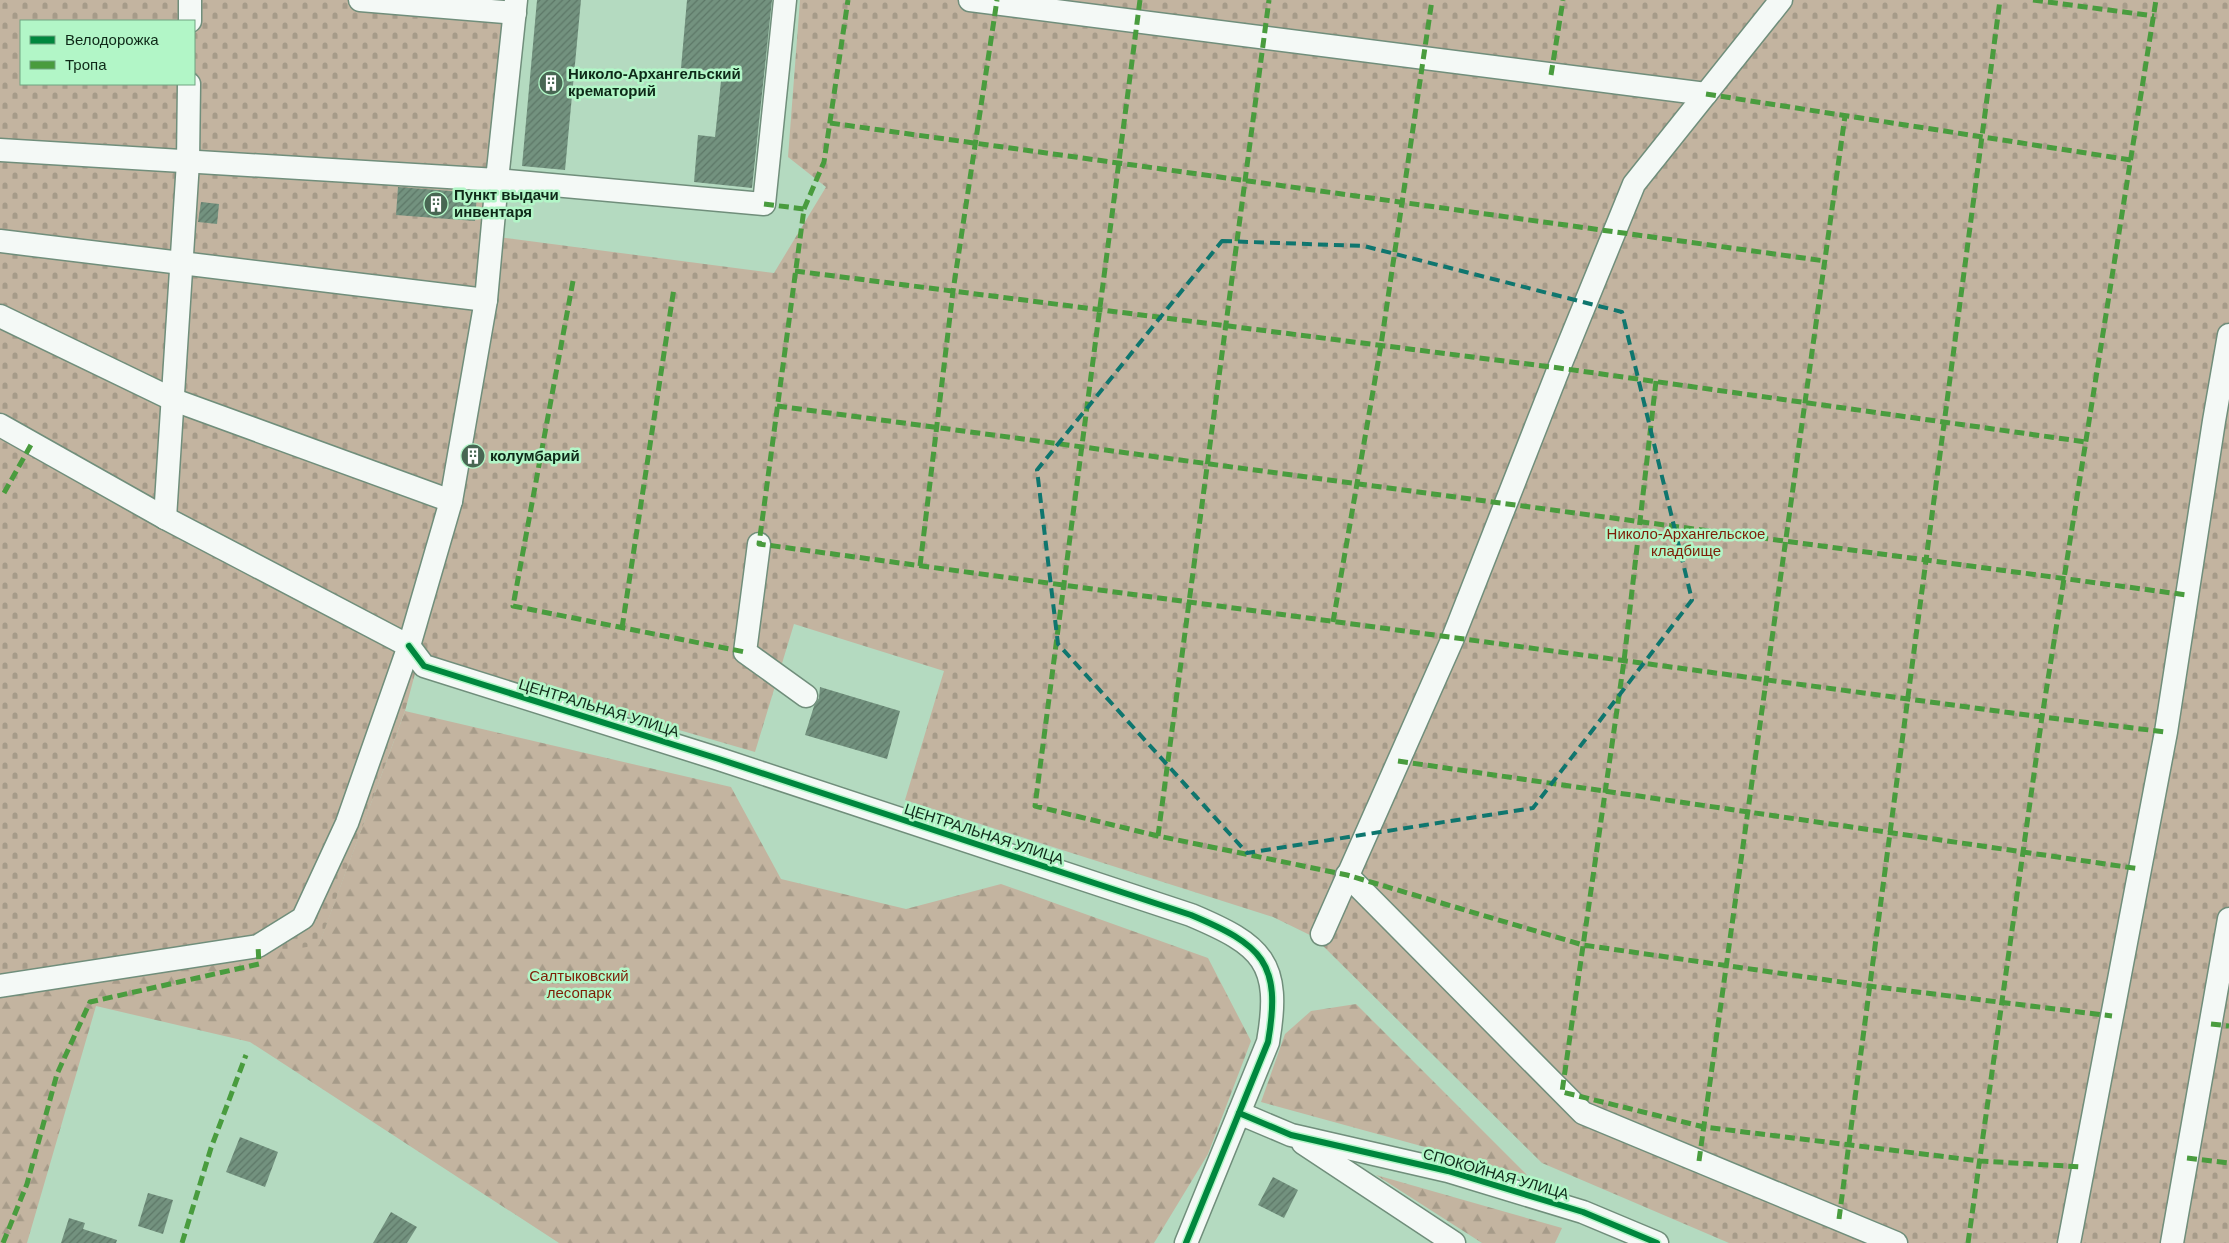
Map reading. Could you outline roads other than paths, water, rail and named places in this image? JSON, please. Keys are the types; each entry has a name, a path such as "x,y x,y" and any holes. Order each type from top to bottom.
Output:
{"street":[{"path":"190,0 190,20"},
{"path":"0,986 258,946 303,918 348,823 410,646 451,501 486,300 516,7 360,0"},
{"path":"0,150 497,180 764,204 785,0"},
{"path":"970,0 1706,94"},
{"path":"1322,934 1453,638 1559,368 1634,184 1781,0"},
{"path":"165,518 188,162 189,85"},
{"path":"0,241 486,300"},
{"path":"0,316 174,400 451,501"},
{"path":"2069,1243 2166,732 2229,335"},
{"path":"0,425 165,518 410,646"},
{"path":"758,544 745,652 806,696"},
{"name":"ЦЕНТРАЛЬНАЯ УЛИЦА","path":"410,646 424,666 719,759 1191,915 1224,929 1249,946 1266,965 1272,984 1273,1012 1268,1042 1186,1243"},
{"path":"1348,875 1583,1113 1896,1243"},
{"path":"2172,1243 2229,919"},
{"name":"СПОКОЙНАЯ УЛИЦА","path":"1239,1114 1291,1135 1448,1171 1583,1212 1657,1243"},
{"path":"1291,1135 1454,1243"}],"place":[{"name":"Николо-Архангельский крематорий","path":"551,83"},
{"name":"Пункт выдачи инвентаря","path":"436,204"},
{"name":"колумбарий","path":"473,456"}],"park label":[{"name":"Николо-Архангельское кладбище","path":"1686,542"},
{"name":"Салтыковский лесопарк","path":"579,984"}]}
